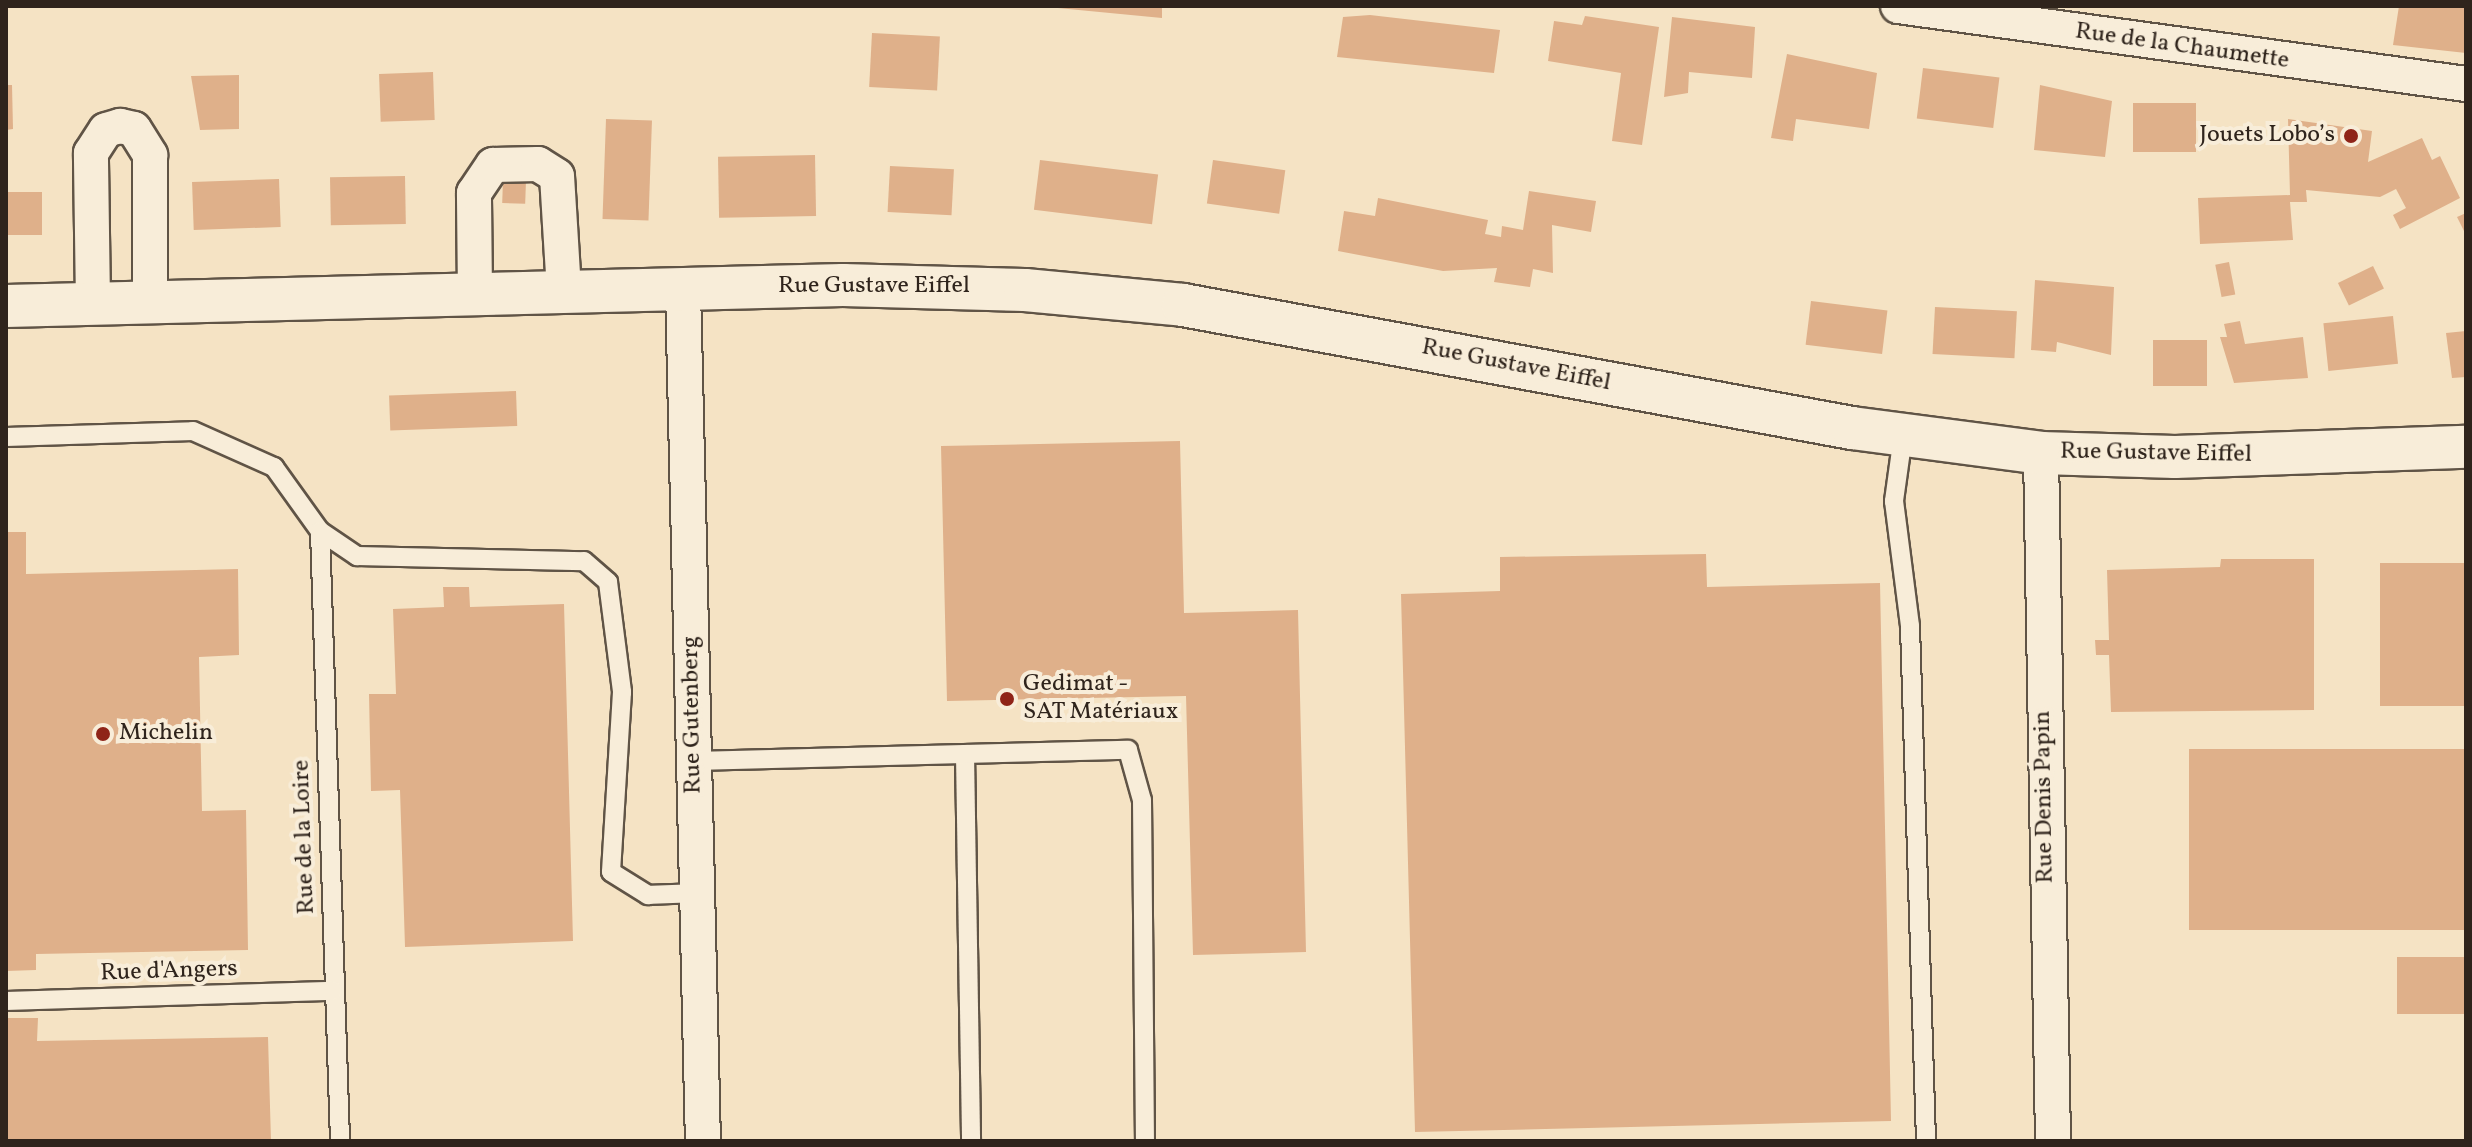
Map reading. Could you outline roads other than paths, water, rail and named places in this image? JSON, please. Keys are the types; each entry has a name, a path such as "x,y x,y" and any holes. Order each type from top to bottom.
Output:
{"street":[{"name":"Rue de la Chaumette","path":"1898,6 2466,84"},
{"path":"93,304 91,153 106,130 120,126 134,129 150,155 150,302"},
{"path":"475,294 474,193 493,165 538,164 557,176 564,292"},
{"name":"Rue Gustave Eiffel","path":"6,306 683,289 945,286 1183,305 1903,436 2041,453 2175,457 2466,447"},
{"name":"Rue Gutenberg","path":"683,289 703,1141"},
{"name":"Rue Denis Papin","path":"2041,453 2053,1141"}],"lane":[{"path":"6,437 193,431 274,467 320,531 357,556 584,561 608,582 622,692 611,872 648,895 697,893"},
{"path":"1903,436 1894,501 1910,626 1926,1141"},
{"name":"Rue de la Loire","path":"320,531 340,1141"},
{"path":"694,761 1128,750 1142,800 1145,1141"},
{"path":"965,754 971,1141"},
{"name":"Rue d'Angers","path":"6,1001 333,991"}],"place":[{"name":"Jouets Lobo’s","path":"2351,136"},
{"name":"Gedimat - SAT Matériaux","path":"1007,699"},
{"name":"Michelin","path":"103,734"}]}
